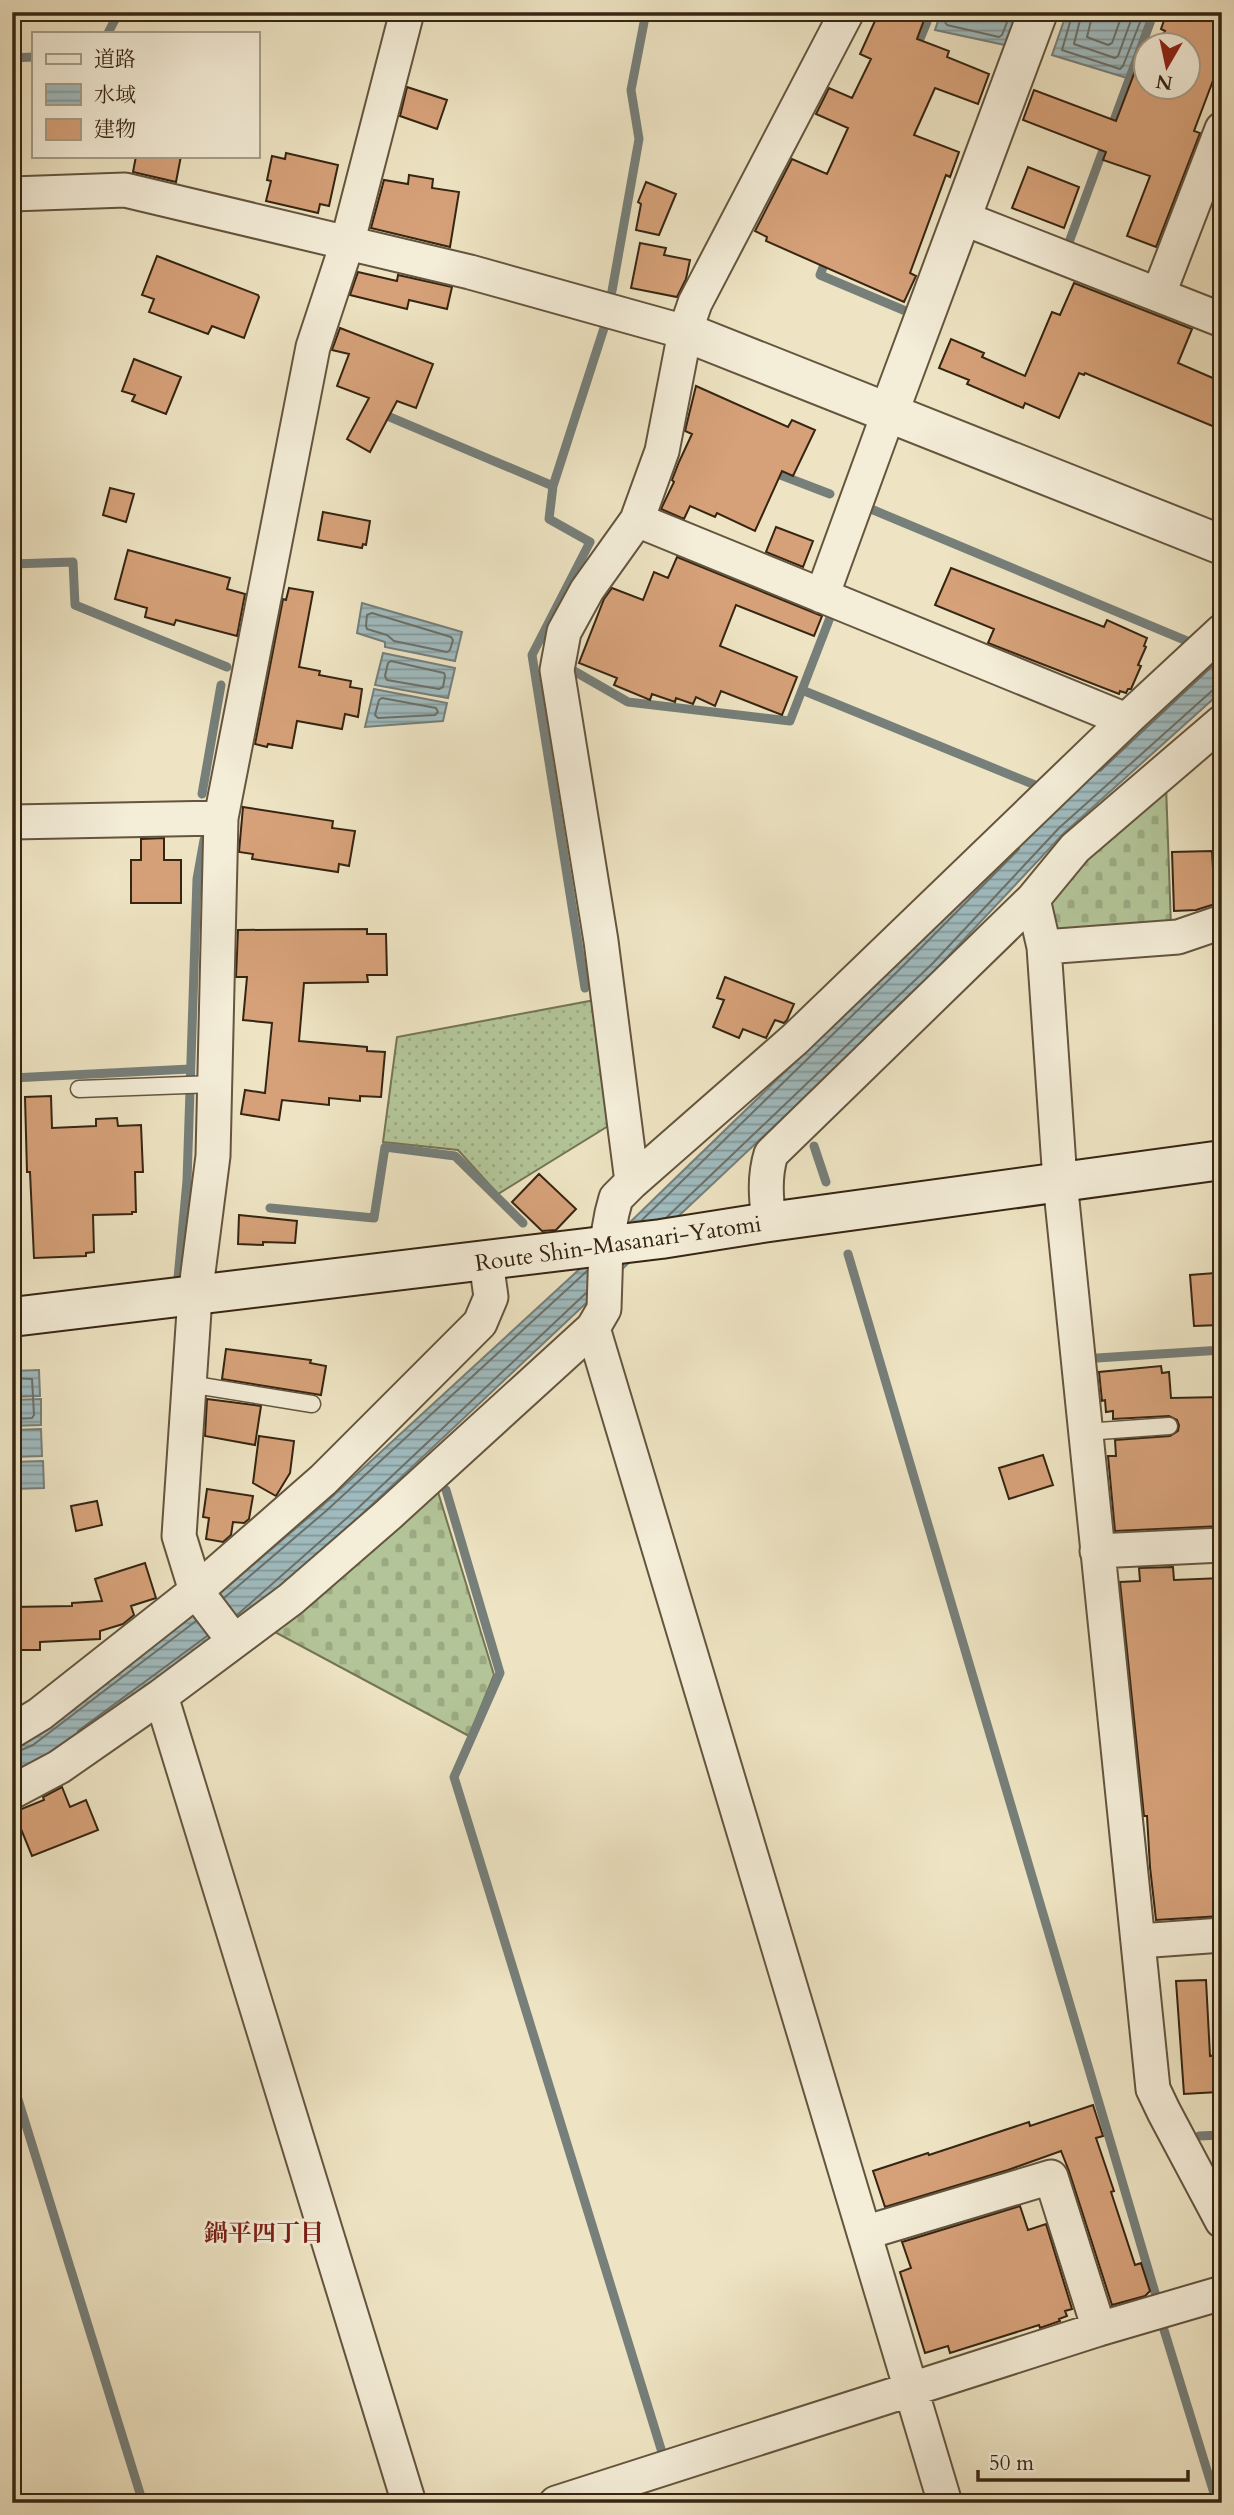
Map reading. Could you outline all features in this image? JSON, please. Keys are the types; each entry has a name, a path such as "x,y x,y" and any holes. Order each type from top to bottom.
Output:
{"main road":[{"path":"889,412 1038,12"},
{"path":"685,332 1222,545"},
{"name":"Route Shin-Masanari-Yatomi","path":"12,1317 486,1261 596,1242 661,1240 769,1222 1222,1160"}],"street":[{"path":"232,1638 200,1596 179,1536 195,1296 213,1156 199,1085 220,818 313,347 347,244 407,12"},
{"path":"632,1182 601,941 557,670 564,632 587,590 637,520 662,451 685,332 695,303 847,12"},
{"path":"1159,293 1222,129"},
{"path":"12,194 125,190 470,272 685,332"},
{"path":"960,217 1222,320"},
{"path":"822,596 889,412"},
{"path":"637,520 1126,720"},
{"path":"12,1792 59,1767 161,1696 232,1638 291,1599 380,1523 593,1328 604,1309 606,1287 596,1242 616,1198 795,1039 1222,631"},
{"path":"769,1222 765,1190 771,1154 1033,899 1076,849 1222,722"},
{"path":"12,822 220,818"},
{"path":"1033,899 1044,947 1060,1181 1153,2089 1222,2221"},
{"path":"1044,947 1178,937 1222,922"},
{"path":"12,1731 40,1714 200,1596 323,1480 480,1322 491,1297 486,1261"},
{"path":"593,1328 945,2503"},
{"path":"1097,1551 1222,1545"},
{"path":"161,1696 409,2503"},
{"path":"1139,1941 1222,1935"},
{"path":"864,2233 1051,2177 1100,2329"},
{"path":"556,2503 1100,2329 1222,2293"}],"lane":[{"path":"79,1089 199,1085"},
{"path":"189,1384 312,1404"},
{"path":"1085,1432 1169,1426"}],"green space":[{"path":"1166,785 1171,926 1051,932 1048,899 1101,836"},
{"path":"595,1000 613,1123 498,1194 458,1150 383,1142 397,1037"},
{"path":"438,1492 494,1675 469,1736 273,1631"}],"water":[{"path":"941,12 1018,12 1005,45 935,30"},
{"path":"1067,12 1151,12 1144,32 1132,32 1132,64 1127,78 1052,55"},
{"path":"362,603 462,632 455,661 385,647 385,642 357,633"},
{"path":"1222,648 1222,691 1064,833 938,967 787,1114 362,1514 241,1621 68,1748 12,1779 12,1748 28,1739 200,1610 322,1506 622,1230"},
{"path":"383,653 455,668 448,698 375,685"},
{"path":"374,689 447,703 443,721 365,727"},
{"path":"39,1370 40,1396 12,1397 12,1371"},
{"path":"41,1399 41,1425 12,1426 12,1400"},
{"path":"41,1429 42,1456 12,1457 12,1430"},
{"path":"43,1461 44,1488 12,1489 12,1462"}],"building":[{"path":"879,12 927,12 917,39 949,51 947,57 989,74 978,104 935,88 914,135 959,152 950,177 946,175 910,273 916,276 904,302 766,241 767,237 755,231 792,159 827,174 848,128 816,114 829,88 852,98 871,59 860,54"},
{"path":"1167,12 1219,12 1216,23 1222,25 1222,81 1214,78 1194,131 1200,133 1156,247 1127,236 1150,176 1103,160 1106,152 1023,120 1034,90 1116,121 1132,79 1132,102 1202,102 1202,32 1164,32 1161,29"},
{"path":"407,87 447,100 437,129 400,116"},
{"path":"286,153 338,165 329,206 320,204 318,213 266,201 271,181 267,180 272,156 285,159"},
{"path":"136,158 181,158 176,182 133,172"},
{"path":"1028,167 1079,187 1064,228 1012,208"},
{"path":"409,175 433,179 432,188 459,192 450,247 371,228 384,180 408,184"},
{"path":"646,182 676,194 659,235 636,230 641,204 638,202"},
{"path":"640,243 666,248 664,255 690,260 686,279 677,297 631,288"},
{"path":"157,256 258,295 244,338 212,326 208,334 149,312 154,299 142,295"},
{"path":"358,272 397,281 398,275 452,287 447,309 409,300 407,309 350,295"},
{"path":"1074,283 1192,329 1178,363 1222,382 1222,430 1085,373 1079,373 1059,418 1025,403 1023,408 967,384 969,380 939,368 951,339 984,353 982,357 1025,376 1052,312 1060,315"},
{"path":"340,328 433,364 416,408 397,401 370,452 347,439 369,398 337,386 349,354 332,350"},
{"path":"134,359 181,377 166,414 132,401 135,395 122,391"},
{"path":"696,386 788,427 792,420 815,430 793,476 782,471 755,531 717,513 715,517 690,506 684,519 661,509 692,434 685,431"},
{"path":"110,488 134,494 126,522 103,515"},
{"path":"323,512 370,521 366,545 363,544 362,548 318,540"},
{"path":"776,527 813,541 803,567 766,552"},
{"path":"128,550 230,578 227,589 245,594 237,636 176,620 174,625 145,617 147,608 115,599"},
{"path":"677,557 822,616 814,636 736,605 720,646 797,677 782,715 721,691 715,706 696,697 693,704 676,698 675,702 652,694 650,700 614,685 617,678 579,663 604,599 612,588 643,600 654,572 668,578"},
{"path":"951,568 1104,627 1107,620 1147,638 1138,665 1141,666 1131,689 1126,693 1120,691 1119,694 988,643 994,629 935,605"},
{"path":"289,588 313,592 299,667 320,671 319,675 351,681 350,687 362,689 358,717 345,714 342,729 297,721 292,748 268,744 267,747 255,744 283,599 286,600"},
{"path":"243,807 333,821 332,828 355,831 349,866 339,864 338,872 252,859 253,854 239,852"},
{"path":"164,838 164,860 181,860 181,903 131,903 131,860 141,860 141,839"},
{"path":"1212,851 1215,904 1196,910 1174,911 1172,852"},
{"path":"367,929 367,934 386,934 387,975 367,975 368,982 304,983 299,1041 367,1047 367,1051 385,1052 381,1097 360,1096 360,1101 329,1098 329,1105 282,1100 279,1120 241,1114 245,1090 265,1093 272,1023 243,1020 247,977 236,977 238,930"},
{"path":"725,977 794,1004 787,1020 784,1023 775,1020 766,1038 743,1029 739,1038 713,1027 724,1000 717,998"},
{"path":"51,1096 52,1128 96,1126 96,1119 117,1118 118,1126 141,1125 143,1172 135,1172 136,1212 93,1215 94,1252 86,1253 86,1256 34,1258 30,1172 27,1172 25,1097"},
{"path":"539,1174 576,1209 556,1230 542,1231 512,1202"},
{"path":"239,1215 297,1221 295,1243 238,1244"},
{"path":"1215,1273 1219,1325 1194,1326 1190,1275"},
{"path":"226,1349 311,1360 310,1363 326,1366 321,1395 222,1379"},
{"path":"1161,1366 1162,1373 1169,1372 1171,1398 1222,1397 1222,1526 1115,1531 1108,1456 1116,1456 1115,1440 1170,1436 1178,1431 1179,1425 1177,1420 1169,1416 1113,1419 1113,1411 1106,1412 1105,1400 1102,1401 1099,1372"},
{"path":"207,1399 261,1406 255,1445 205,1436"},
{"path":"259,1436 294,1441 290,1473 276,1496 253,1483"},
{"path":"1043,1455 1053,1485 1009,1499 999,1468"},
{"path":"207,1489 253,1496 249,1519 244,1523 233,1522 231,1535 223,1542 206,1539 209,1518 203,1517"},
{"path":"97,1501 102,1525 76,1531 71,1506"},
{"path":"145,1563 156,1598 131,1606 134,1615 123,1624 100,1631 100,1639 40,1642 40,1650 12,1650 12,1607 72,1606 72,1603 102,1601 95,1579"},
{"path":"1173,1567 1174,1580 1222,1578 1222,1733 1213,1733 1222,1916 1156,1920 1120,1582 1140,1581 1139,1568"},
{"path":"62,1787 70,1807 86,1800 98,1830 32,1856 14,1812 44,1800 43,1797"},
{"path":"1206,1980 1210,2056 1216,2055 1218,2092 1184,2094 1176,1981"},
{"path":"1093,2105 1103,2136 1096,2138 1114,2191 1111,2192 1135,2265 1141,2263 1150,2291 1145,2296 1112,2305 1061,2151 885,2207 873,2171 1029,2122 1030,2126"},
{"path":"1020,2206 1028,2230 1046,2224 1072,2309 1065,2311 1067,2316 1059,2319 1060,2321 1040,2328 1039,2325 950,2353 948,2346 925,2353 900,2272 911,2268 902,2242"}],"waterway":[{"path":"109,32 119,12"},
{"path":"612,291 639,139 631,90 646,12"},
{"path":"915,51 931,12"},
{"path":"1068,245 1154,12"},
{"path":"12,58 32,57"},
{"path":"1216,204 1222,206"},
{"path":"827,257 820,275 908,312"},
{"path":"378,412 553,486 605,325"},
{"path":"770,471 830,494"},
{"path":"553,486 549,519 590,542 532,655 585,988"},
{"path":"871,509 1187,641"},
{"path":"12,564 73,562 75,605 227,667"},
{"path":"567,667 628,702 790,721 831,615"},
{"path":"202,794 221,685"},
{"path":"802,690 1035,785"},
{"path":"178,1278 187,1181 197,879 204,840"},
{"path":"12,1078 190,1069"},
{"path":"814,1146 826,1182"},
{"path":"270,1208 374,1218 385,1147 455,1156 523,1223"},
{"path":"848,1254 1156,2296"},
{"path":"1097,1358 1222,1350"},
{"path":"446,1490 500,1673 454,1777 661,2449"},
{"path":"1203,1741 1222,1740"},
{"path":"12,2080 143,2503"},
{"path":"1199,2136 1222,2135"},
{"path":"1161,2320 1217,2503"}],"district":[{"name":"鍋平四丁目","path":"264,2233"}]}
